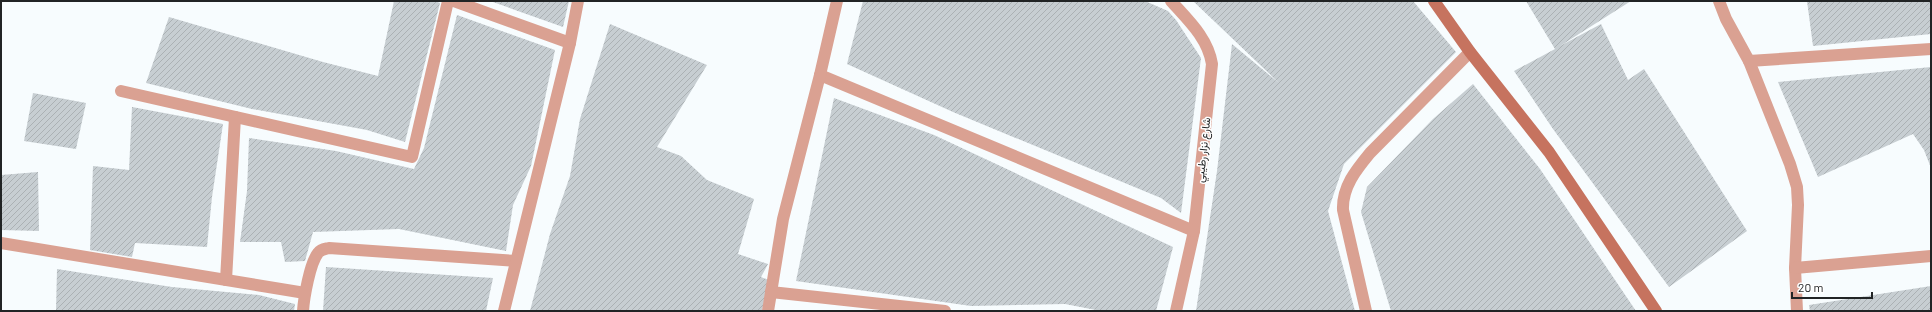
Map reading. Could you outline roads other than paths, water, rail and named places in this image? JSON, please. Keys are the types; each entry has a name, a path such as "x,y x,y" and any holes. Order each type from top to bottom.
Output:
{"street":[{"path":"121,91 412,157 448,1"},
{"path":"454,1 570,43"},
{"path":"504,311 570,43 578,1"},
{"path":"768,311 783,219 820,75 837,1"},
{"name":"شارع نزار رطيبي","path":"1171,1 1205,40 1210,51 1212,64 1194,231 1176,311"},
{"path":"1434,1 1470,52 1549,152 1656,311"},
{"path":"1719,1 1726,19 1749,61 1790,164 1797,187 1798,204 1795,268 1797,311"},
{"path":"1749,61 1931,49"},
{"path":"1366,311 1343,210 1343,201 1347,186 1356,170 1370,153 1470,52"},
{"path":"820,75 1194,231"},
{"path":"226,280 235,117"},
{"path":"1,243 304,293"},
{"path":"303,311 304,293 315,258 319,252 329,248 516,261"},
{"path":"1795,268 1931,256"},
{"path":"771,292 945,311"}]}
